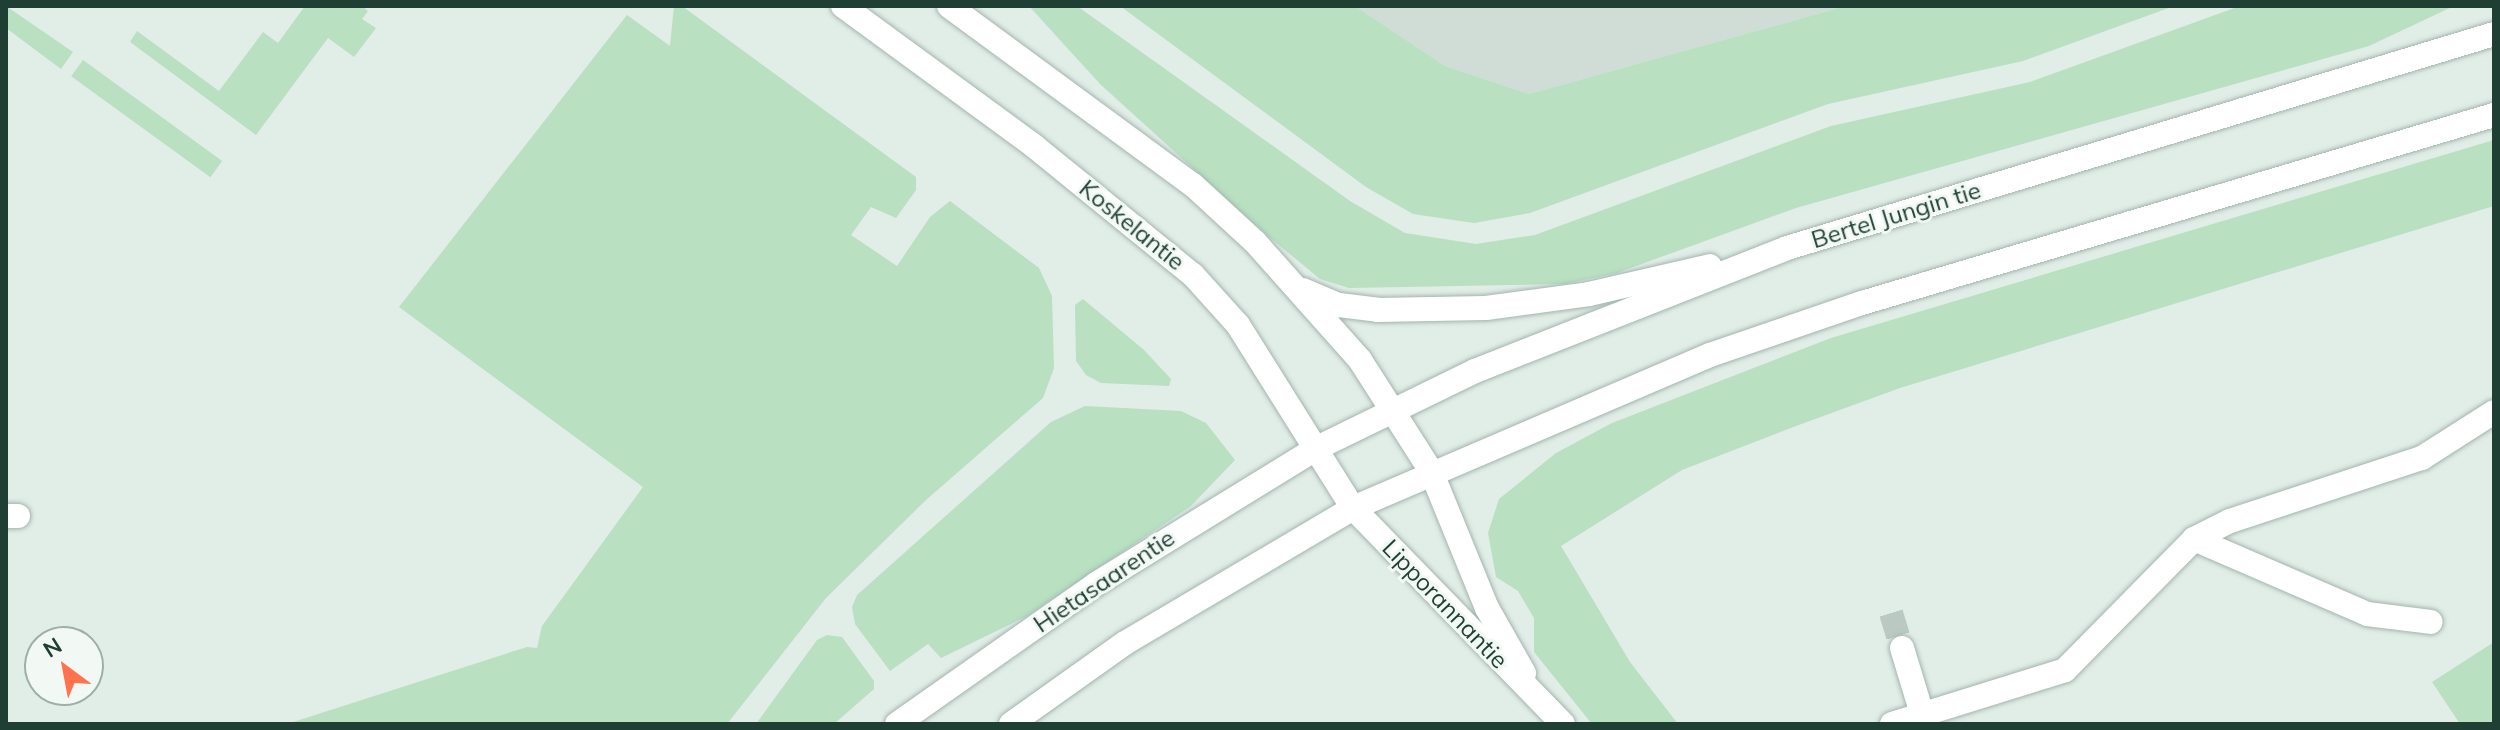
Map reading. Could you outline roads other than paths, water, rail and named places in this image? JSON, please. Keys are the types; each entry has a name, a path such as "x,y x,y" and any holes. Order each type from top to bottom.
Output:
{"main road":[{"name":"Koskelantie","path":"843,6 1046,155 1193,275 1238,325 1353,508"},
{"path":"949,6 1193,185 1296,287 1395,409 1431,471"},
{"name":"Bertel Jungin tie","path":"1317,448 1475,371 1787,248 2494,34"},
{"path":"1011,724 1125,643 1353,508 1431,471 1710,355 1862,303 2494,115"},
{"path":"1296,287 1339,305 1378,310 1486,308 1589,294 1787,248"},
{"path":"1892,724 2065,670 2194,539 2230,521 2422,458 2494,412"},
{"name":"Hietasaarentie","path":"897,724 1096,584 1317,448"},
{"name":"Lipporannantie","path":"1431,471 1487,608 1539,699"},
{"name":"Lipporannantie","path":"1353,508 1563,724"},
{"path":"2194,539 2367,614 2431,622"},
{"path":"1902,648 1922,714"}],"tunnel":[{"path":"1891,613 1902,648"}]}
